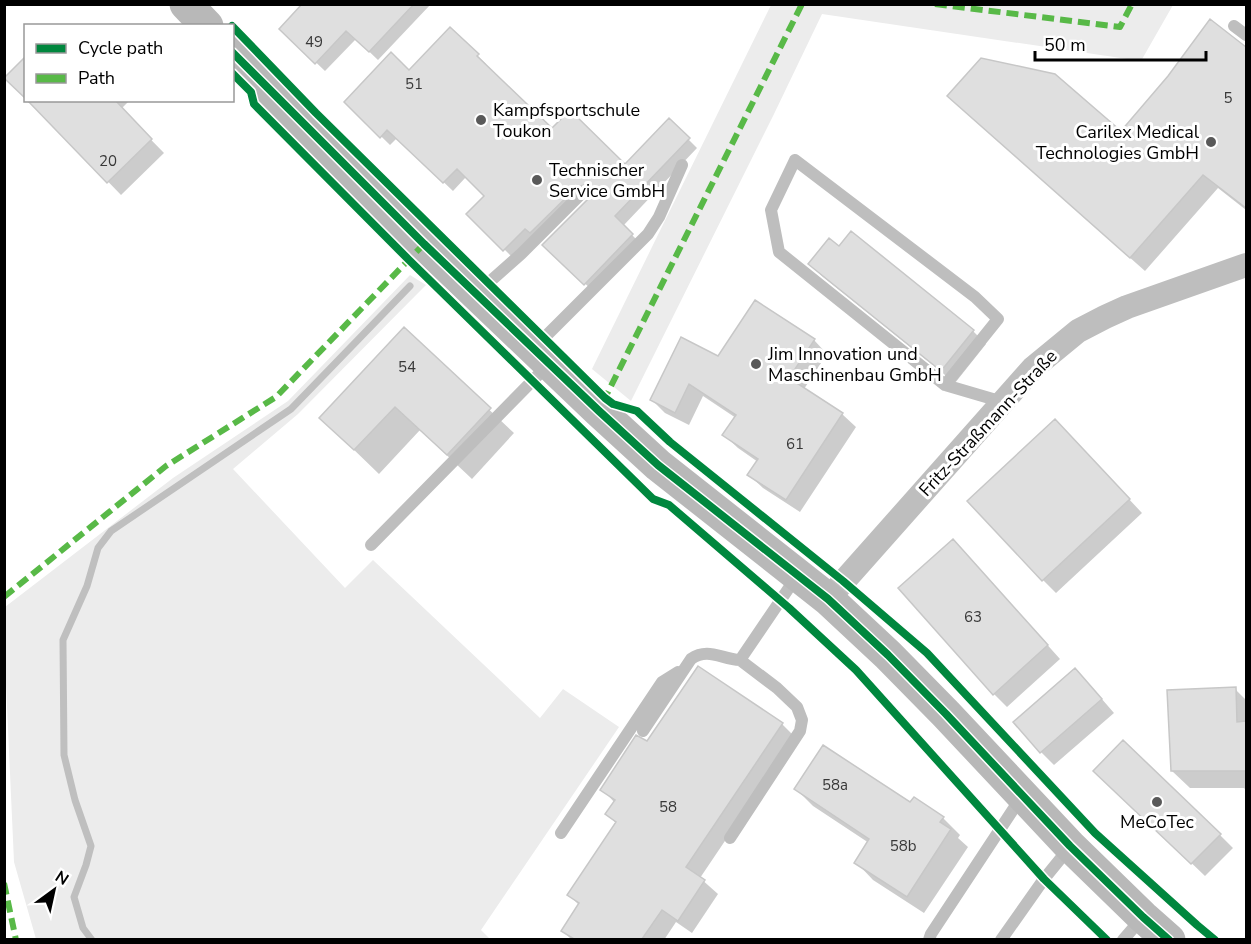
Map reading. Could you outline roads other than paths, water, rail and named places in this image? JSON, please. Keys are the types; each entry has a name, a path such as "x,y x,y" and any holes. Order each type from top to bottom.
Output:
{"street":[{"path":"186,4 205,24"},
{"path":"234,54 424,244 658,465 828,599 888,655 1070,846 1133,928 1169,939"},
{"name":"Fritz-Straßmann-Straße","path":"828,599 1033,368 1078,331 1127,307 1246,265"}],"lane":[{"path":"1234,26 1246,35"},
{"path":"945,385 998,319 975,297 795,160 771,210 779,252 945,385 1003,402"},
{"path":"371,545 648,234 659,217 682,165"},
{"path":"476,294 582,193"},
{"path":"740,660 797,576"},
{"path":"643,731 684,668 698,654 714,654 740,660 777,687 797,707 802,720 800,731 730,838"},
{"path":"561,833 662,682 684,668"},
{"path":"929,939 1023,795"},
{"path":"1001,939 1070,846"}],"waterway":[{"path":"92,940 83,928 74,897 91,846 75,800 64,755 63,640 87,586 98,548 111,531 291,409 410,286"}],"place":[{"name":"Kampfsportschule Toukon","path":"481,120"},
{"name":"Carilex Medical Technologies GmbH","path":"1211,142"},
{"name":"Technischer Service GmbH","path":"537,180"},
{"name":"Jim Innovation und Maschinenbau GmbH","path":"756,364"},
{"name":"MeCoTec","path":"1157,802"}]}
